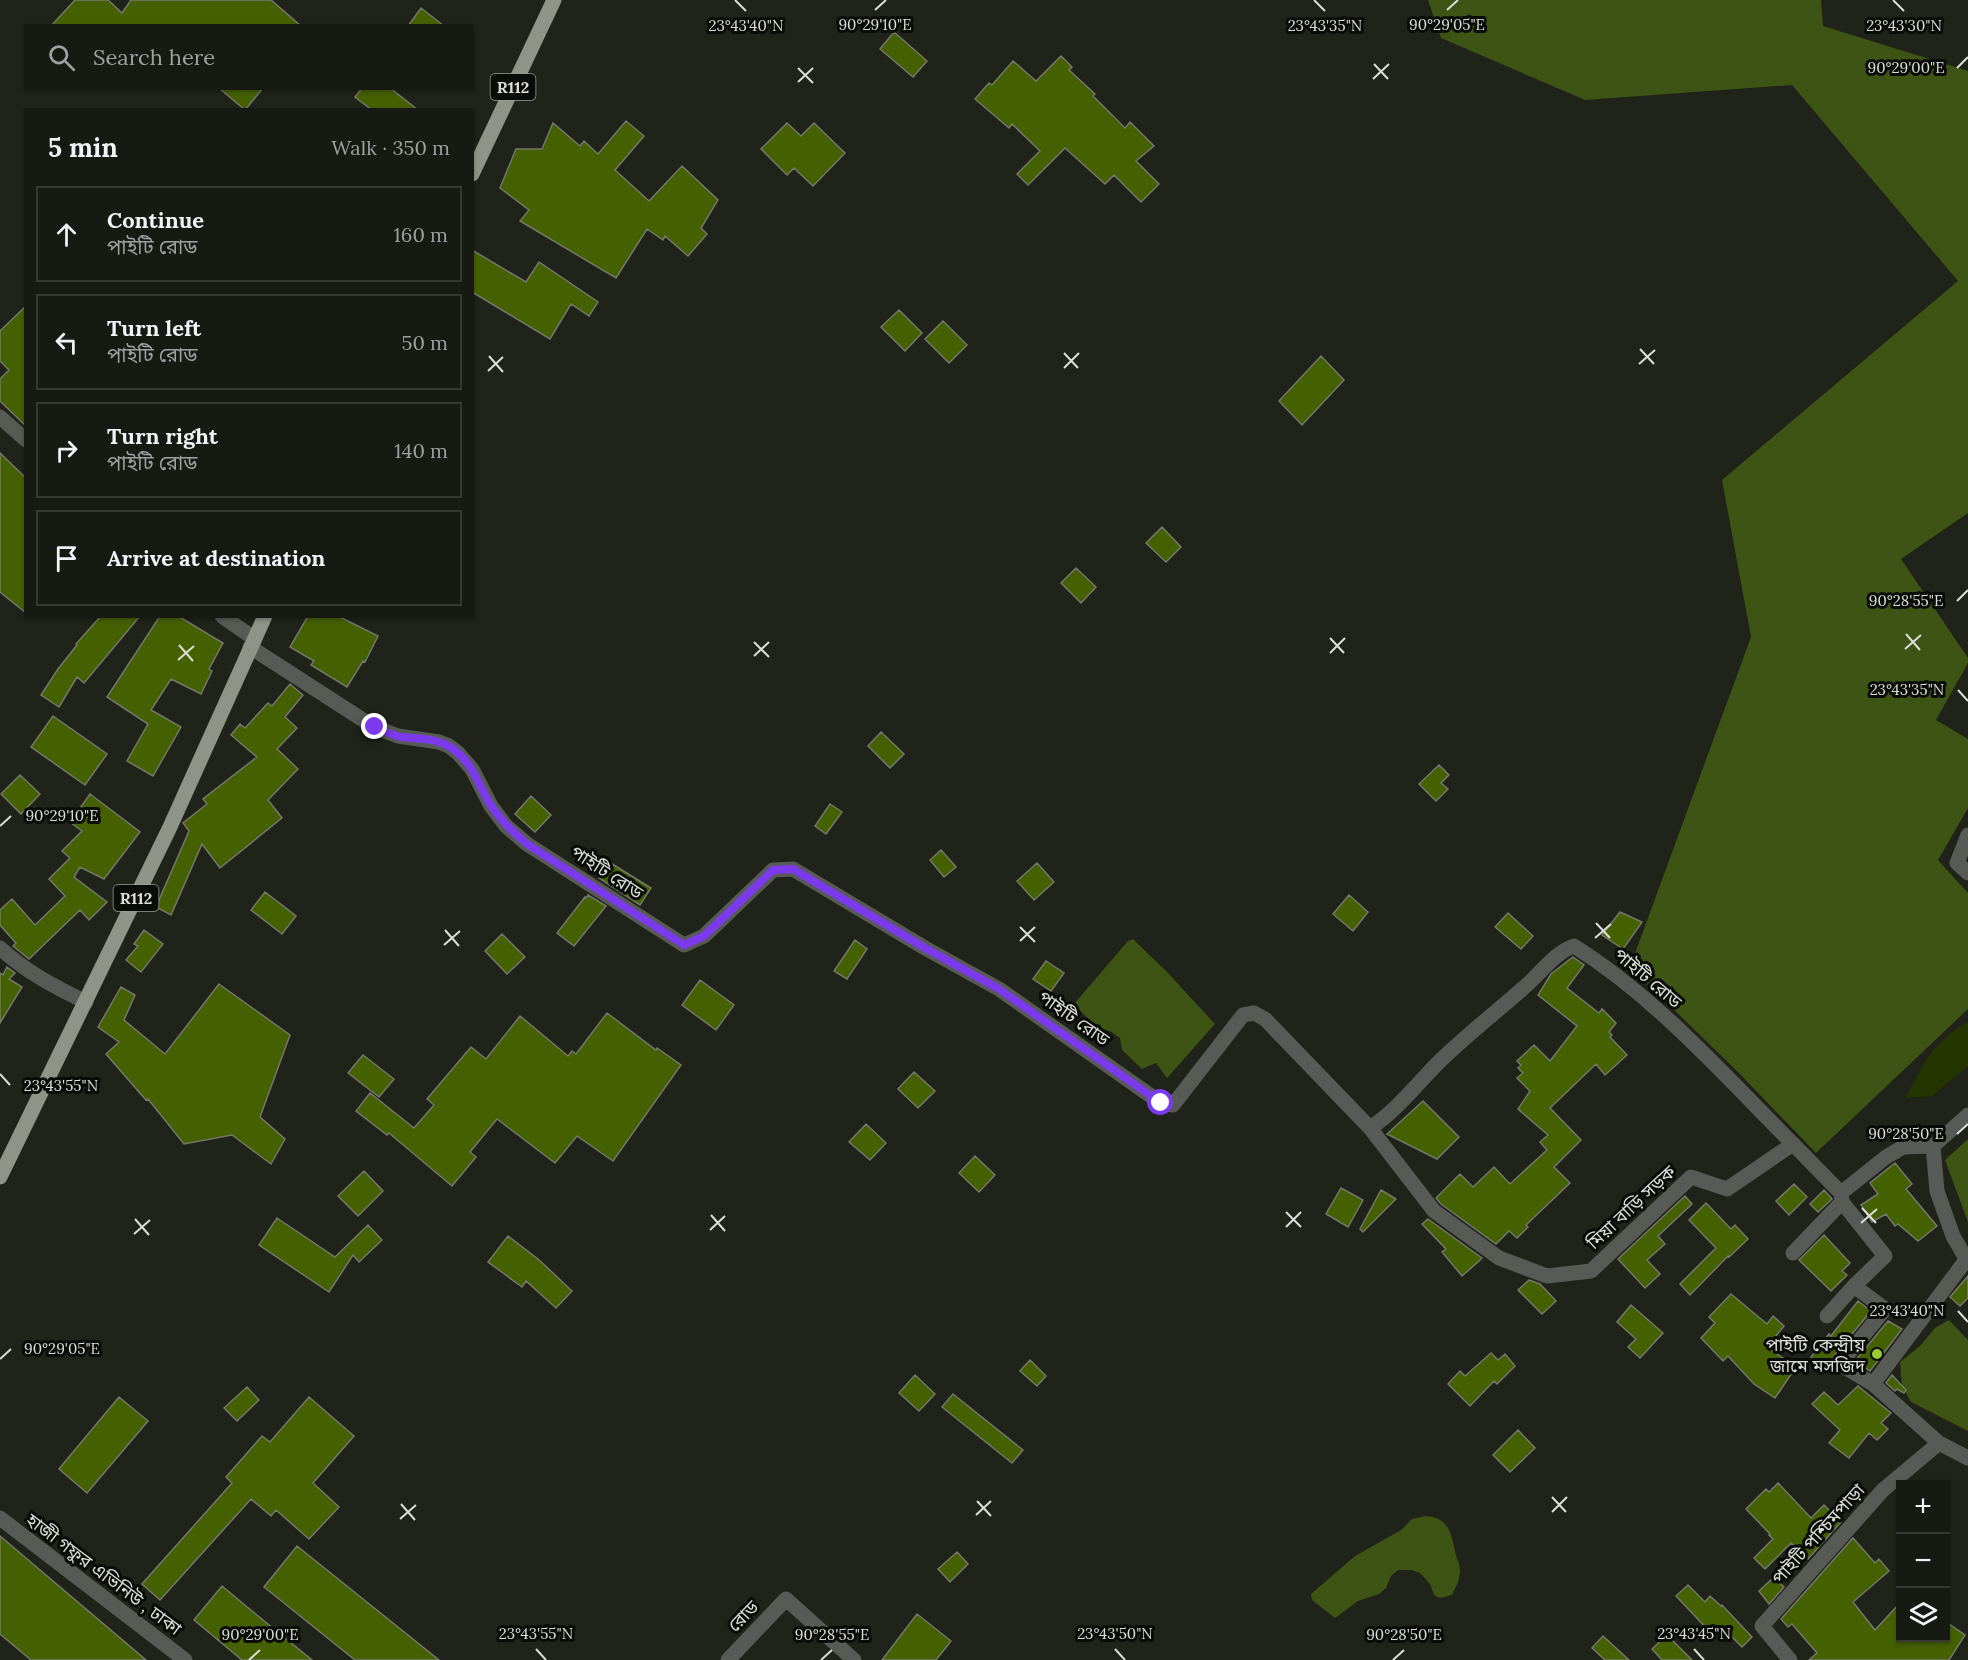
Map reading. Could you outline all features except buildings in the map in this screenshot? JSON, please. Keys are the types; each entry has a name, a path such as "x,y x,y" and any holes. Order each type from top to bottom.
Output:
{"main road":[{"name":"R112","path":"474,170 554,0"},
{"name":"R112","path":"0,1176 170,827 264,618"}],"street":[{"path":"0,417 24,438"},
{"path":"224,618 253,643"},
{"name":"পাইটি রোড","path":"253,643 375,727 398,736 439,742 459,753 472,769 491,806 506,826 527,844 684,945 704,936 773,870 793,869 925,948 999,989 1161,1103 1173,1105 1243,1015 1254,1012 1265,1019 1370,1128 1387,1117 1463,1038 1528,984 1565,949 1574,946 1602,963 1660,1011 1793,1144"},
{"path":"1968,835 1957,863 1968,873"},
{"path":"0,948 15,962 50,985 86,1002"},
{"path":"1792,1253 1841,1198 1886,1157 1903,1147 1933,1146 1968,1115"},
{"name":"মিয়া বাড়ি সড়ক","path":"1370,1128 1434,1211 1499,1258 1547,1276 1592,1271 1691,1177 1727,1189 1793,1144"},
{"path":"1793,1144 1841,1198 1886,1256 1827,1316"},
{"path":"1873,1384 1967,1261 1953,1236 1937,1191 1933,1146"},
{"path":"1854,1286 1885,1309 1840,1364 1873,1384 1939,1443 1968,1458"},
{"name":"পাইটি পশ্চিমপাড়া","path":"1790,1660 1762,1626 1883,1490 1939,1443"},
{"name":"হাজী গফুর এভিনিউ , ঢাকা","path":"0,1518 185,1660"},
{"name":"রোড","path":"728,1660 786,1599 854,1660"}],"shaded area":[{"path":"1428,0 1821,0 1823,26 1968,71 1968,513 1901,559 1968,658 1968,663 1936,720 1968,739 1968,808 1938,860 1968,893 1968,1009 1816,1153 1737,1071 1630,967 1751,637 1722,480 1958,281 1792,85 1585,100 1441,38"},
{"path":"1133,939 1215,1024 1167,1078 1156,1063 1142,1069 1122,1050 1120,1038 1110,1031 1097,1028 1074,1004 1128,941"},
{"path":"1968,1022 1968,1066 1932,1096 1905,1098 1931,1052 1950,1033"},
{"path":"1968,1139 1968,1222 1945,1160"},
{"path":"1949,1320 1968,1340 1968,1431 1911,1402 1902,1386 1900,1362 1920,1346 1935,1328"},
{"path":"1425,1516 1439,1519 1444,1523 1452,1538 1460,1570 1452,1595 1440,1598 1434,1595 1430,1584 1420,1573 1398,1570 1379,1594 1358,1601 1335,1618 1312,1600 1311,1594 1355,1556 1401,1530 1412,1519"}],"place":[{"name":"পাইটি কেন্দ্রীয় জামে মসজিদ","path":"1877,1354"}],"route":[{"path":"375,727 398,736 439,742 459,753 472,769 491,806 506,826 527,844 684,945 704,936 773,870 793,869 925,948 999,989 1161,1103"}]}
